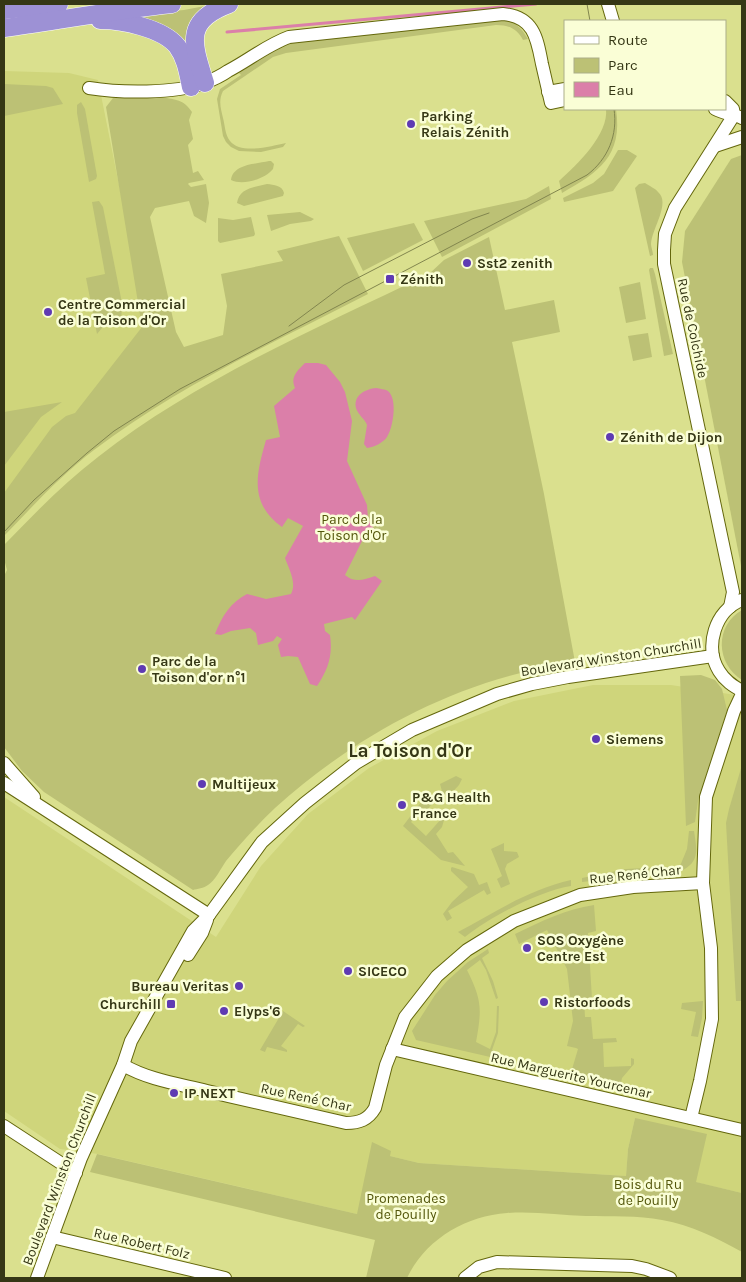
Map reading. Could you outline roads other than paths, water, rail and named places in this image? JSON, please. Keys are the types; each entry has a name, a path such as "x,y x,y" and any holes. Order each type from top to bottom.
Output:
{"highway":[{"path":"4,10 108,11 172,4"},
{"path":"198,85 195,48 197,30 202,20 209,13 229,4"},
{"path":"4,28 62,12 120,21 146,28 165,36 176,46 198,85"}],"street":[{"path":"608,4 613,20"},
{"path":"89,88 105,91 154,91 198,85 229,71 277,41 289,37 503,14 520,18 531,28 538,41 551,103 564,100"},
{"path":"548,92 564,89"},
{"path":"726,102 738,117"},
{"path":"717,110 738,117"},
{"name":"Rue de Colchide","path":"730,606 733,592 664,264 664,250 665,234 675,208 715,146 738,117"},
{"path":"715,146 742,137"},
{"name":"Rue de Colchide","path":"727,562 742,584"},
{"path":"691,1118 712,1019 711,948 703,883 706,797 734,711 742,693 729,684 719,671 713,656 712,641 716,626 730,606 742,600"},
{"name":"Boulevard Winston Churchill","path":"37,1278 88,1142 123,1065 140,1044 162,998 202,934 209,915 262,842 304,803 356,763 412,730 497,694 532,684 577,676 713,656"},
{"path":"4,763 44,809"},
{"path":"4,776 26,797"},
{"path":"7,788 26,797 209,915"},
{"name":"Rue René Char","path":"123,1065 135,1072 154,1078 336,1121 353,1123 366,1118 375,1108 386,1065 405,1017 437,976 467,950 514,921 580,895 633,886 703,883"},
{"name":"Rue Marguerite Yourcenar","path":"392,1049 742,1130"},
{"path":"4,1126 76,1173"},
{"name":"Rue Robert Folz","path":"52,1237 225,1278"},
{"path":"465,1278 479,1267 496,1262 632,1266 645,1274 670,1278"}],"water":[{"path":"305,363 326,365 340,382 345,392 352,421 347,461 367,505 368,519 377,534 376,537 364,537 345,575 356,580 375,576 382,581 355,620 352,617 324,624 325,631 330,635 330,656 327,668 317,686 310,684 298,657 281,657 278,645 282,639 277,636 273,641 258,645 256,633 250,628 231,631 221,635 215,634 227,611 247,594 266,599 291,594 293,590 292,576 285,558 303,526 288,518 282,527 271,518 260,498 258,477 266,440 280,437 274,406 295,388 294,377"},
{"path":"376,388 387,390 391,395 394,407 393,421 385,439 373,447 367,448 364,444 367,425 356,408 356,400 361,394"}],"waterway":[{"path":"227,32 536,4"}],"tram line":[{"path":"587,4 590,20"},
{"path":"4,532 34,500 114,431 180,389 587,175 601,162 610,146 613,137 614,110"},
{"path":"289,326 344,285 472,219 489,213"}],"place":[{"name":"Parking Relais Zénith","path":"411,124"},
{"name":"Sst2 zenith","path":"467,263"},
{"name":"Zénith","path":"390,279"},
{"name":"Centre Commercial de la Toison d'Or","path":"48,312"},
{"name":"Zénith de Dijon","path":"610,437"},
{"name":"Parc de la Toison d'or n°1","path":"142,669"},
{"name":"Siemens","path":"596,739"},
{"name":"Multijeux","path":"202,784"},
{"name":"P&G Health France","path":"402,805"},
{"name":"SOS Oxygène Centre Est","path":"527,948"},
{"name":"SICECO","path":"348,971"},
{"name":"Bureau Veritas","path":"239,986"},
{"name":"Ristorfoods","path":"544,1002"},
{"name":"Churchill","path":"171,1004"},
{"name":"Elyps'6","path":"224,1011"},
{"name":"IP NEXT","path":"174,1093"}],"district":[{"name":"La Toison d'Or","path":"410,750"}],"park label":[{"name":"Parc de la Toison d'Or","path":"352,528"},
{"name":"Bois du Ru de Pouilly","path":"648,1192"},
{"name":"Promenades de Pouilly","path":"406,1206"}]}
